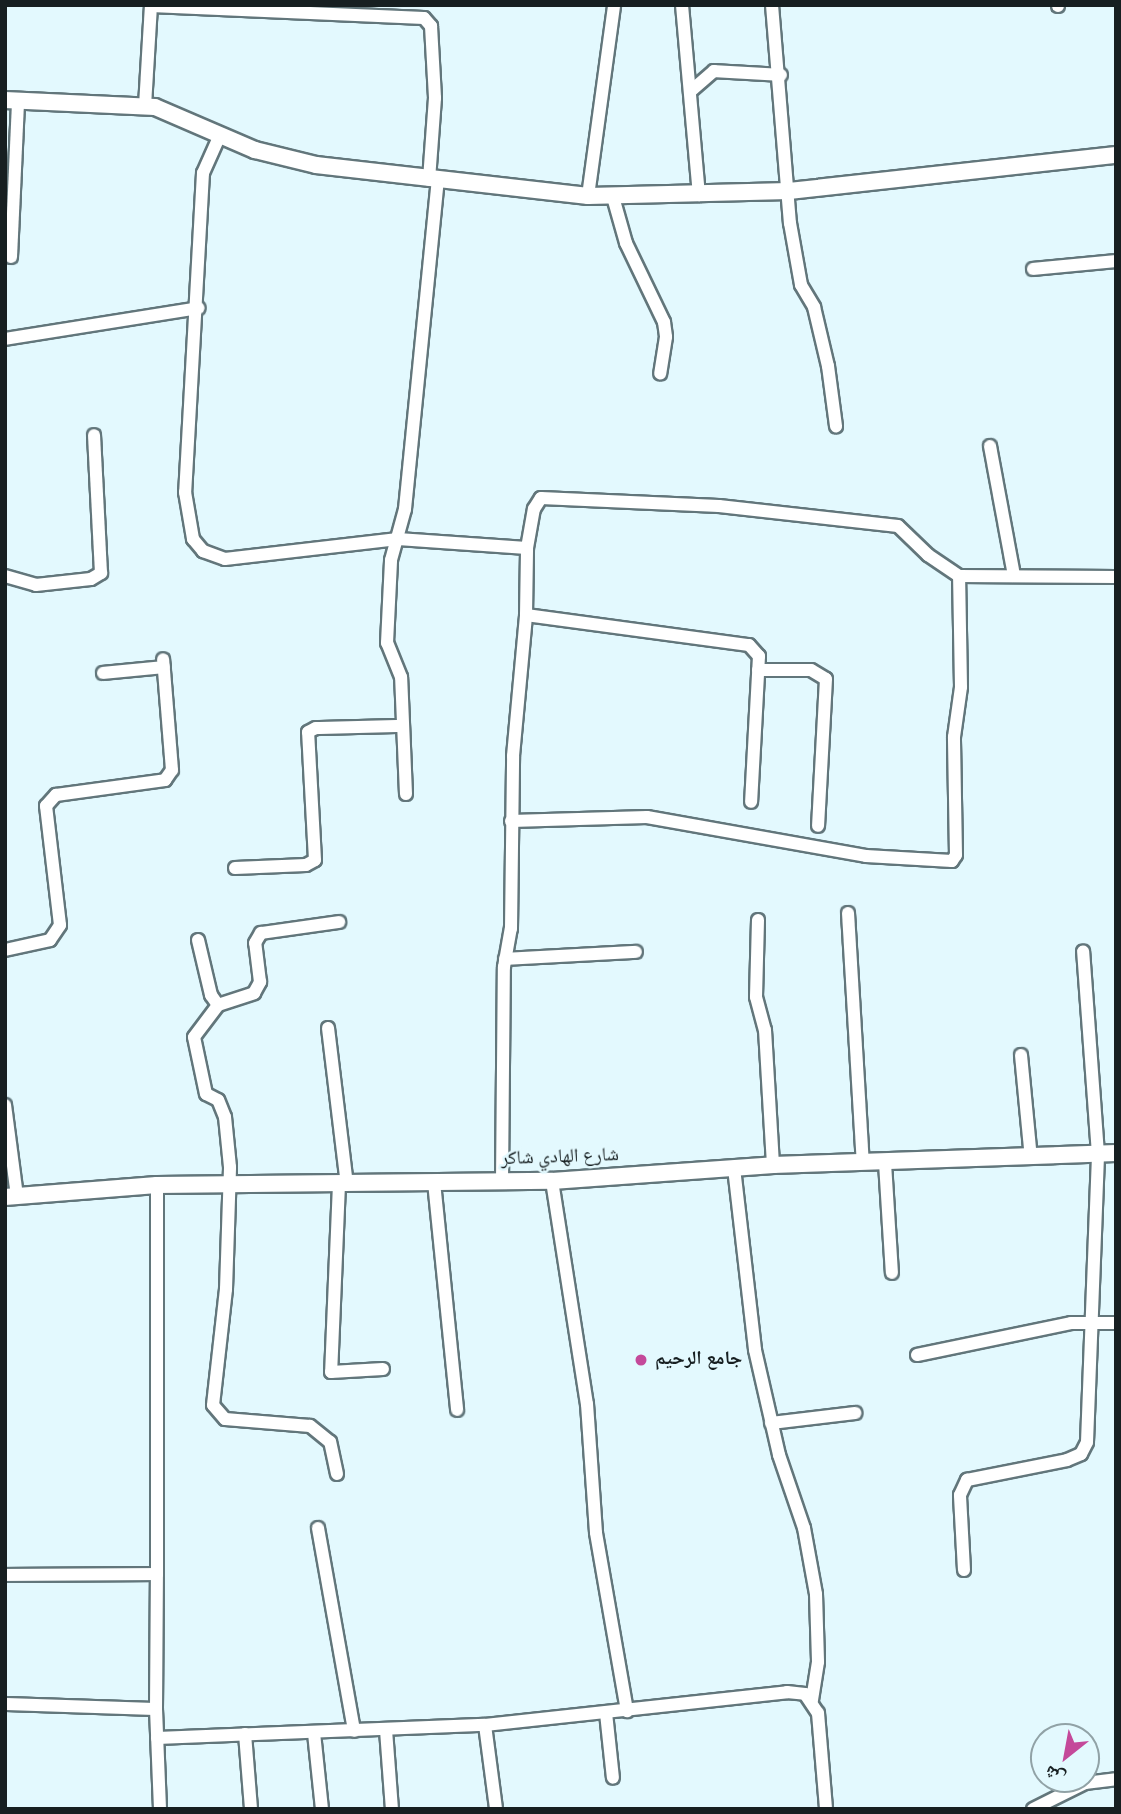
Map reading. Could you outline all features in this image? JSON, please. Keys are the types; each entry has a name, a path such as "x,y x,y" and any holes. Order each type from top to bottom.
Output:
{"street":[{"path":"588,195 614,5"},
{"path":"682,5 692,90 699,195"},
{"path":"772,5 781,75 789,191 802,285 814,307 836,426"},
{"path":"145,106 151,6 424,18 431,26 435,98 433,180 398,538 391,560 387,643 401,677 400,726 406,794"},
{"path":"692,90 713,71 781,75"},
{"path":"11,257 11,100 145,106 255,150 316,165 433,180 613,197 789,191 1116,155"},
{"path":"220,135 203,173 199,308 185,492 187,521 203,551 225,559 398,538 527,548"},
{"path":"613,197 626,243 664,322 666,337 660,373"},
{"path":"1032,269 1116,261"},
{"path":"5,339 199,308"},
{"path":"5,576 36,585 90,579 101,573 93,435"},
{"path":"990,446 1014,576"},
{"path":"502,1182 505,958 511,929 511,821 526,615 527,548 534,509 541,498 706,505 898,526 915,537 928,555 959,576 1116,577"},
{"path":"511,821 587,816 647,817 866,856 948,863 956,855 954,737 961,687 959,576"},
{"path":"526,615 737,640 759,656 751,802"},
{"path":"5,950 50,940 60,925 46,806 56,795 165,780 172,770 163,663 103,673"},
{"path":"758,670 811,670 826,679 818,826"},
{"path":"235,868 306,865 315,860 308,732 316,728 400,726"},
{"path":"848,913 863,1163"},
{"path":"758,920 756,997 765,1030 773,1165"},
{"path":"337,1474 330,1442 310,1426 225,1419 213,1405 226,1289 229,1185 225,1117 218,1100 206,1094 194,1037 218,1005 254,993 260,982 255,943 261,933 340,922"},
{"path":"198,940 211,995 218,1005"},
{"path":"505,958 636,952"},
{"path":"964,1570 960,1495 967,1480 1067,1460 1085,1449 1095,1320 1098,1154 1083,952"},
{"path":"328,1028 343,1184 331,1373 383,1369"},
{"path":"1021,1055 1031,1158"},
{"path":"5,1105 11,1197"},
{"name":"شارع الهادي شاكر","path":"11,1197 157,1185 552,1181 773,1165 1116,1153"},
{"path":"886,1163 892,1273"},
{"path":"734,1168 750,1318 771,1423 804,1528 816,1594 818,1662 812,1701"},
{"path":"552,1181 587,1405 596,1533 627,1711"},
{"path":"434,1182 457,1410"},
{"path":"157,1185 156,1709 160,1809"},
{"path":"917,1354 1095,1320 1116,1323"},
{"path":"771,1423 855,1413"},
{"path":"318,1528 354,1731"},
{"path":"5,1575 157,1574"},
{"path":"157,1738 485,1725 787,1692 805,1695 812,1701 818,1713 826,1809"},
{"path":"5,1704 156,1709"},
{"path":"606,1713 613,1778"},
{"path":"485,1725 496,1809"},
{"path":"386,1730 392,1809"},
{"path":"314,1733 322,1809"},
{"path":"245,1734 251,1809"},
{"path":"1033,1809 1084,1783 1116,1779"}],"place":[{"name":"جامع الرحيم","path":"641,1360"}]}
